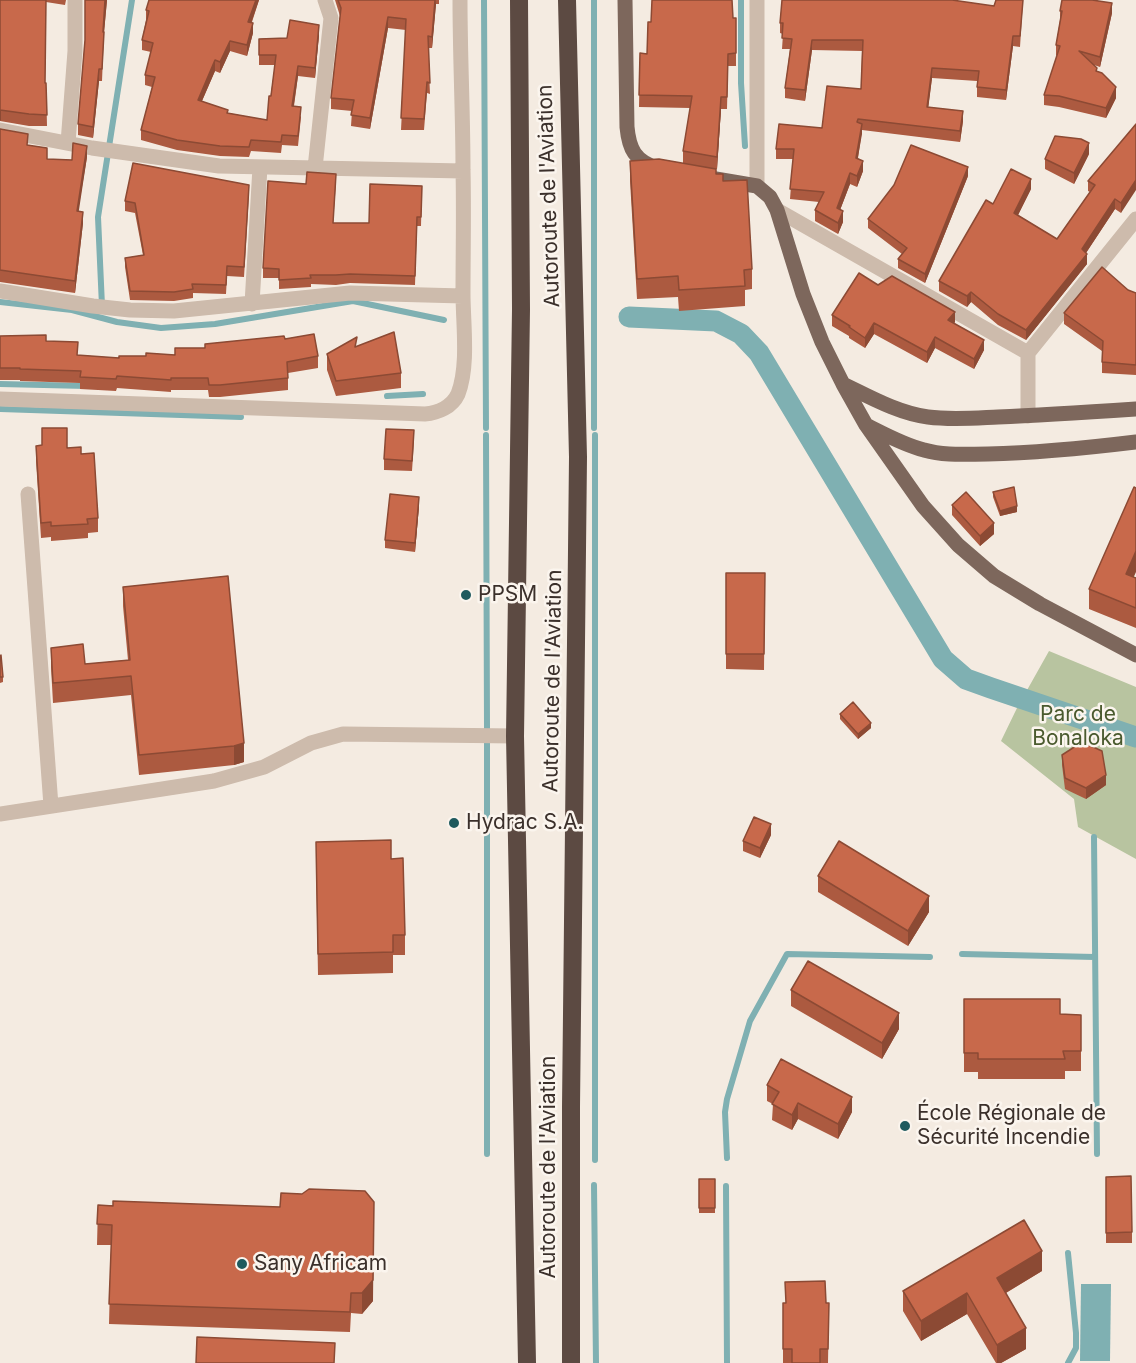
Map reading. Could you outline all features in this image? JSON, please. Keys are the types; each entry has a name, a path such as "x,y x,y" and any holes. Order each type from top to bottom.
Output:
{"highway":[{"name":"Autoroute de l'Aviation","path":"519,0 521,309 515,736 527,1363"},
{"name":"Autoroute de l'Aviation","path":"567,0 578,457 571,1083 571,1363"}],"main road":[{"path":"625,0 628,142 639,159 648,165 681,173 757,186 770,197 777,210 803,294 822,342 866,425 923,506 958,545 994,576 1040,604 1136,655"},
{"path":"843,384 891,406 927,417 1028,416 1136,409"},
{"path":"866,425 902,443 951,455 1019,454 1136,442"}],"street":[{"path":"68,143 75,51 75,0"},
{"path":"315,168 331,18 326,0"},
{"path":"0,399 425,414 436,413 448,406 457,396 463,377 465,344 460,0"},
{"path":"757,0 757,186"},
{"path":"0,130 92,148 219,166 464,171"},
{"path":"252,304 260,167"},
{"path":"777,210 1028,353"},
{"path":"1028,416 1028,353 1136,219"},
{"path":"0,291 93,306 174,311 350,293 463,296"},
{"path":"28,494 51,806"},
{"path":"0,814 213,781 264,767 311,743 344,734 515,736"}],"green space":[{"name":"Parc de Bonaloka","path":"1049,651 1136,687 1136,859 1078,827 1074,799 1001,741"}],"water":[{"path":"1081,1284 1111,1284 1110,1361 1080,1361"}],"building":[{"path":"0,0 46,0 47,115 0,110"},
{"path":"85,0 105,0 102,69 99,69 93,127 78,124 85,40"},
{"path":"149,0 256,0 248,22 253,23 247,45 230,41 220,62 215,60 198,100 228,110 227,113 267,120 276,55 259,55 259,39 287,38 290,20 319,25 315,68 298,66 292,106 301,107 298,136 282,135 281,142 251,140 249,147 220,146 177,140 141,130 155,77 145,75 153,43 142,40 149,11 146,10"},
{"path":"338,0 435,0 432,37 428,36 430,83 427,82 424,119 401,118 406,19 388,17 370,118 351,115 354,100 331,98 341,8"},
{"path":"652,0 732,0 733,18 736,18 736,53 728,54 727,97 721,97 717,157 683,151 692,96 639,95 640,53 647,54 648,22 651,22"},
{"path":"782,0 952,0 994,6 996,0 1023,0 1020,36 1013,36 1006,90 977,87 979,71 932,68 927,107 963,111 960,131 858,119 857,122 862,124 856,158 863,161 857,176 850,173 837,208 843,211 838,223 815,210 824,192 790,189 794,149 776,149 779,124 822,128 827,86 861,89 863,40 812,40 805,90 785,88 792,39 782,38 783,23 780,23"},
{"path":"1062,0 1112,3 1100,57 1079,51 1097,68 1096,71 1102,73 1116,87 1106,108 1059,96 1044,95 1060,46 1056,45"},
{"path":"1136,124 1136,180 1121,203 1115,199 1082,249 1087,254 1026,330 998,314 971,292 967,296 939,281 986,200 993,204 1011,169 1031,179 1014,213 1057,239 1095,185 1088,181"},
{"path":"0,129 28,134 27,145 47,148 47,159 72,160 73,143 87,146 77,211 83,212 75,281 0,270"},
{"path":"1055,136 1081,139 1089,143 1074,173 1045,159"},
{"path":"911,145 968,167 925,274 898,259 907,248 868,219 894,185"},
{"path":"659,159 716,169 716,174 723,174 723,181 747,180 752,269 744,270 745,286 679,290 678,276 637,279 630,161"},
{"path":"133,163 249,185 244,267 227,266 226,285 192,284 193,289 174,292 130,291 125,258 144,255 135,203 125,201"},
{"path":"307,172 336,174 333,223 369,223 370,184 422,186 421,217 417,217 415,276 310,275 311,278 279,280 279,269 263,268 268,181 306,184"},
{"path":"1102,267 1128,290 1136,293 1136,365 1102,362 1103,341 1064,313"},
{"path":"859,273 878,285 892,276 955,312 948,320 984,340 974,359 935,337 927,352 874,323 865,338 832,315"},
{"path":"394,332 401,373 336,381 327,354 357,337 355,347"},
{"path":"314,334 318,356 287,362 288,378 209,385 208,378 171,378 171,380 117,376 116,379 80,377 81,371 0,368 0,336 46,335 46,341 78,342 77,355 119,358 119,356 146,356 146,353 175,355 175,348 205,348 205,344 284,336 285,339"},
{"path":"42,428 67,428 67,448 81,447 81,454 94,453 98,518 87,519 88,524 51,526 51,522 41,523 36,446 42,445"},
{"path":"386,429 414,430 412,461 384,459"},
{"path":"1014,487 1017,506 1000,511 993,492"},
{"path":"1134,487 1136,488 1136,551 1126,574 1136,578 1136,608 1089,589"},
{"path":"966,492 994,523 980,536 952,505"},
{"path":"390,494 419,497 415,543 385,540"},
{"path":"726,573 765,573 764,654 726,654"},
{"path":"228,576 244,743 234,746 139,755 131,676 53,683 51,648 83,644 85,664 130,660 123,587"},
{"path":"1,655 3,677 0,677"},
{"path":"853,702 871,723 858,734 840,714"},
{"path":"1082,742 1102,751 1106,775 1086,788 1065,778 1062,755"},
{"path":"754,817 771,824 760,848 743,841"},
{"path":"391,840 391,859 403,858 405,935 393,935 393,952 318,954 316,842"},
{"path":"839,841 929,896 908,931 818,876"},
{"path":"808,961 899,1013 882,1043 791,990"},
{"path":"964,999 1060,999 1060,1014 1081,1015 1081,1051 1063,1051 1065,1059 978,1059 978,1053 964,1053"},
{"path":"781,1059 852,1097 838,1124 798,1103 792,1115 772,1104 779,1092 767,1085"},
{"path":"1131,1176 1132,1232 1106,1233 1106,1177"},
{"path":"699,1179 715,1179 715,1208 699,1208"},
{"name":"Sany Africam","path":"309,1189 365,1191 374,1202 373,1280 362,1293 351,1293 350,1312 109,1304 112,1225 97,1224 98,1205 113,1206 113,1201 280,1207 281,1193 302,1194"},
{"path":"1024,1220 1042,1251 997,1278 1026,1328 997,1345 967,1293 921,1321 903,1291"},
{"path":"825,1281 826,1303 829,1303 828,1349 820,1349 820,1363 792,1363 792,1349 783,1349 785,1282"},
{"path":"197,1337 335,1343 334,1363 196,1363"}],"waterway":[{"path":"102,306 98,217 132,0"},
{"path":"484,0 486,428"},
{"path":"594,0 594,428"},
{"path":"741,0 741,83 745,146"},
{"path":"0,302 72,310 117,322 161,328 215,324 353,301 444,320"},
{"path":"629,317 716,321 741,334 759,353 943,659 966,679 1136,737"},
{"path":"0,384 87,386"},
{"path":"387,396 423,394"},
{"path":"0,409 241,417"},
{"path":"486,435 487,1154"},
{"path":"595,435 595,1160"},
{"path":"1094,837 1097,1154"},
{"path":"727,1158 725,1112 727,1099 750,1021 787,954 930,957"},
{"path":"962,954 1095,957"},
{"path":"594,1185 596,1363"},
{"path":"726,1186 727,1363"},
{"path":"1068,1253 1076,1333 1076,1348 1068,1363"}],"place":[{"name":"PPSM","path":"466,595"},
{"name":"Hydrac S.A.","path":"454,823"},
{"name":"École Régionale de Sécurité Incendie","path":"905,1126"},
{"name":"Sany Africam","path":"242,1264"}]}
